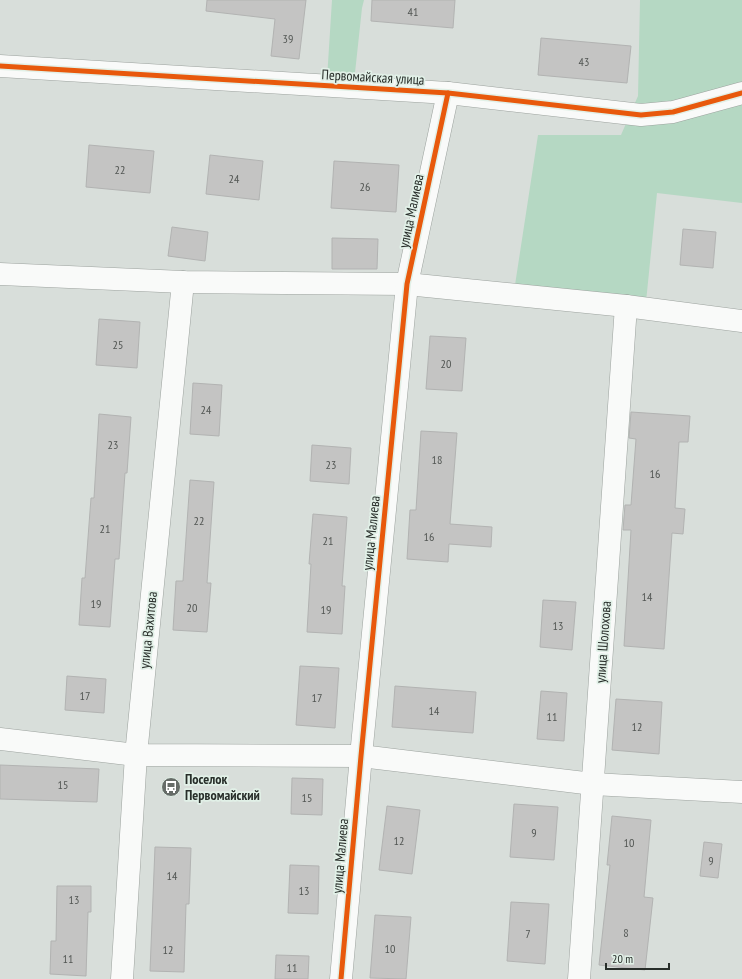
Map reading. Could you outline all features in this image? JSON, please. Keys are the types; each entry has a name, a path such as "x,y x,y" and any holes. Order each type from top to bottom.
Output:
{"street":[{"name":"Первомайская улица","path":"0,66 448,93 641,115 673,112 742,93"},
{"name":"улица Малиева","path":"341,979 407,284 448,93"},
{"path":"0,274 183,282 407,284 626,306 742,321"},
{"name":"улица Вахитова","path":"122,979 136,755 183,282"},
{"name":"улица Шолохова","path":"579,979 594,784 626,306"},
{"path":"0,739 136,755 361,756 594,784 742,792"}],"green space":[{"path":"332,0 364,0 354,82 327,79"},
{"path":"640,0 742,0 742,203 657,193 646,302 515,285 538,135 621,135 638,96"}],"building":[{"path":"207,0 306,0 299,59 271,56 275,19 206,11"},
{"path":"372,0 455,0 453,28 371,21"},
{"path":"541,38 631,46 627,83 538,75"},
{"path":"89,145 154,151 150,193 86,187"},
{"path":"210,155 263,161 259,200 206,194"},
{"path":"334,161 399,165 396,212 331,208"},
{"path":"172,227 208,232 205,261 168,256"},
{"path":"683,229 716,232 713,268 680,265"},
{"path":"332,238 378,239 377,269 332,269"},
{"path":"99,319 140,322 137,368 96,365"},
{"path":"430,336 466,338 462,391 426,389"},
{"path":"193,383 222,385 219,436 190,434"},
{"path":"631,412 690,416 688,442 679,442 675,508 685,509 683,534 672,533 664,649 624,646 631,530 623,530 625,505 631,505 636,439 629,438"},
{"path":"99,414 131,417 127,473 125,473 119,559 115,559 110,627 79,625 82,578 85,578 91,498 94,498"},
{"path":"421,431 457,433 450,524 492,527 491,547 449,544 448,562 407,559 410,510 416,510"},
{"path":"312,445 351,448 349,484 310,481"},
{"path":"190,480 214,482 207,583 211,583 207,632 173,630 176,581 183,581"},
{"path":"313,514 347,517 342,586 345,586 342,634 307,632 311,564 309,564"},
{"path":"543,600 576,602 572,650 540,647"},
{"path":"300,666 339,668 335,728 296,725"},
{"path":"67,676 106,679 104,713 65,710"},
{"path":"395,686 476,692 473,733 392,727"},
{"path":"541,691 567,693 564,741 537,739"},
{"path":"616,699 662,702 659,754 612,750"},
{"path":"0,765 99,769 97,802 0,799"},
{"path":"292,778 323,779 322,815 291,814"},
{"path":"514,804 558,807 554,860 510,857"},
{"path":"387,806 420,810 412,874 379,870"},
{"path":"612,816 651,820 644,897 653,898 645,970 599,965 610,865 607,865"},
{"path":"704,842 722,844 718,878 700,876"},
{"path":"155,847 191,848 189,904 186,904 184,972 150,971"},
{"path":"290,865 319,866 318,914 288,913"},
{"path":"57,886 91,886 91,912 88,912 86,976 50,974 51,941 56,941"},
{"path":"511,902 549,904 545,964 507,961"},
{"path":"375,915 411,917 406,979 370,978"},
{"path":"276,955 309,956 308,979 275,979"}],"cycle path":[{"path":"0,66 448,93 641,115 673,112 742,93"},
{"path":"341,979 407,284 448,93"}],"place":[{"name":"Поселок Первомайский","path":"171,787"}]}
